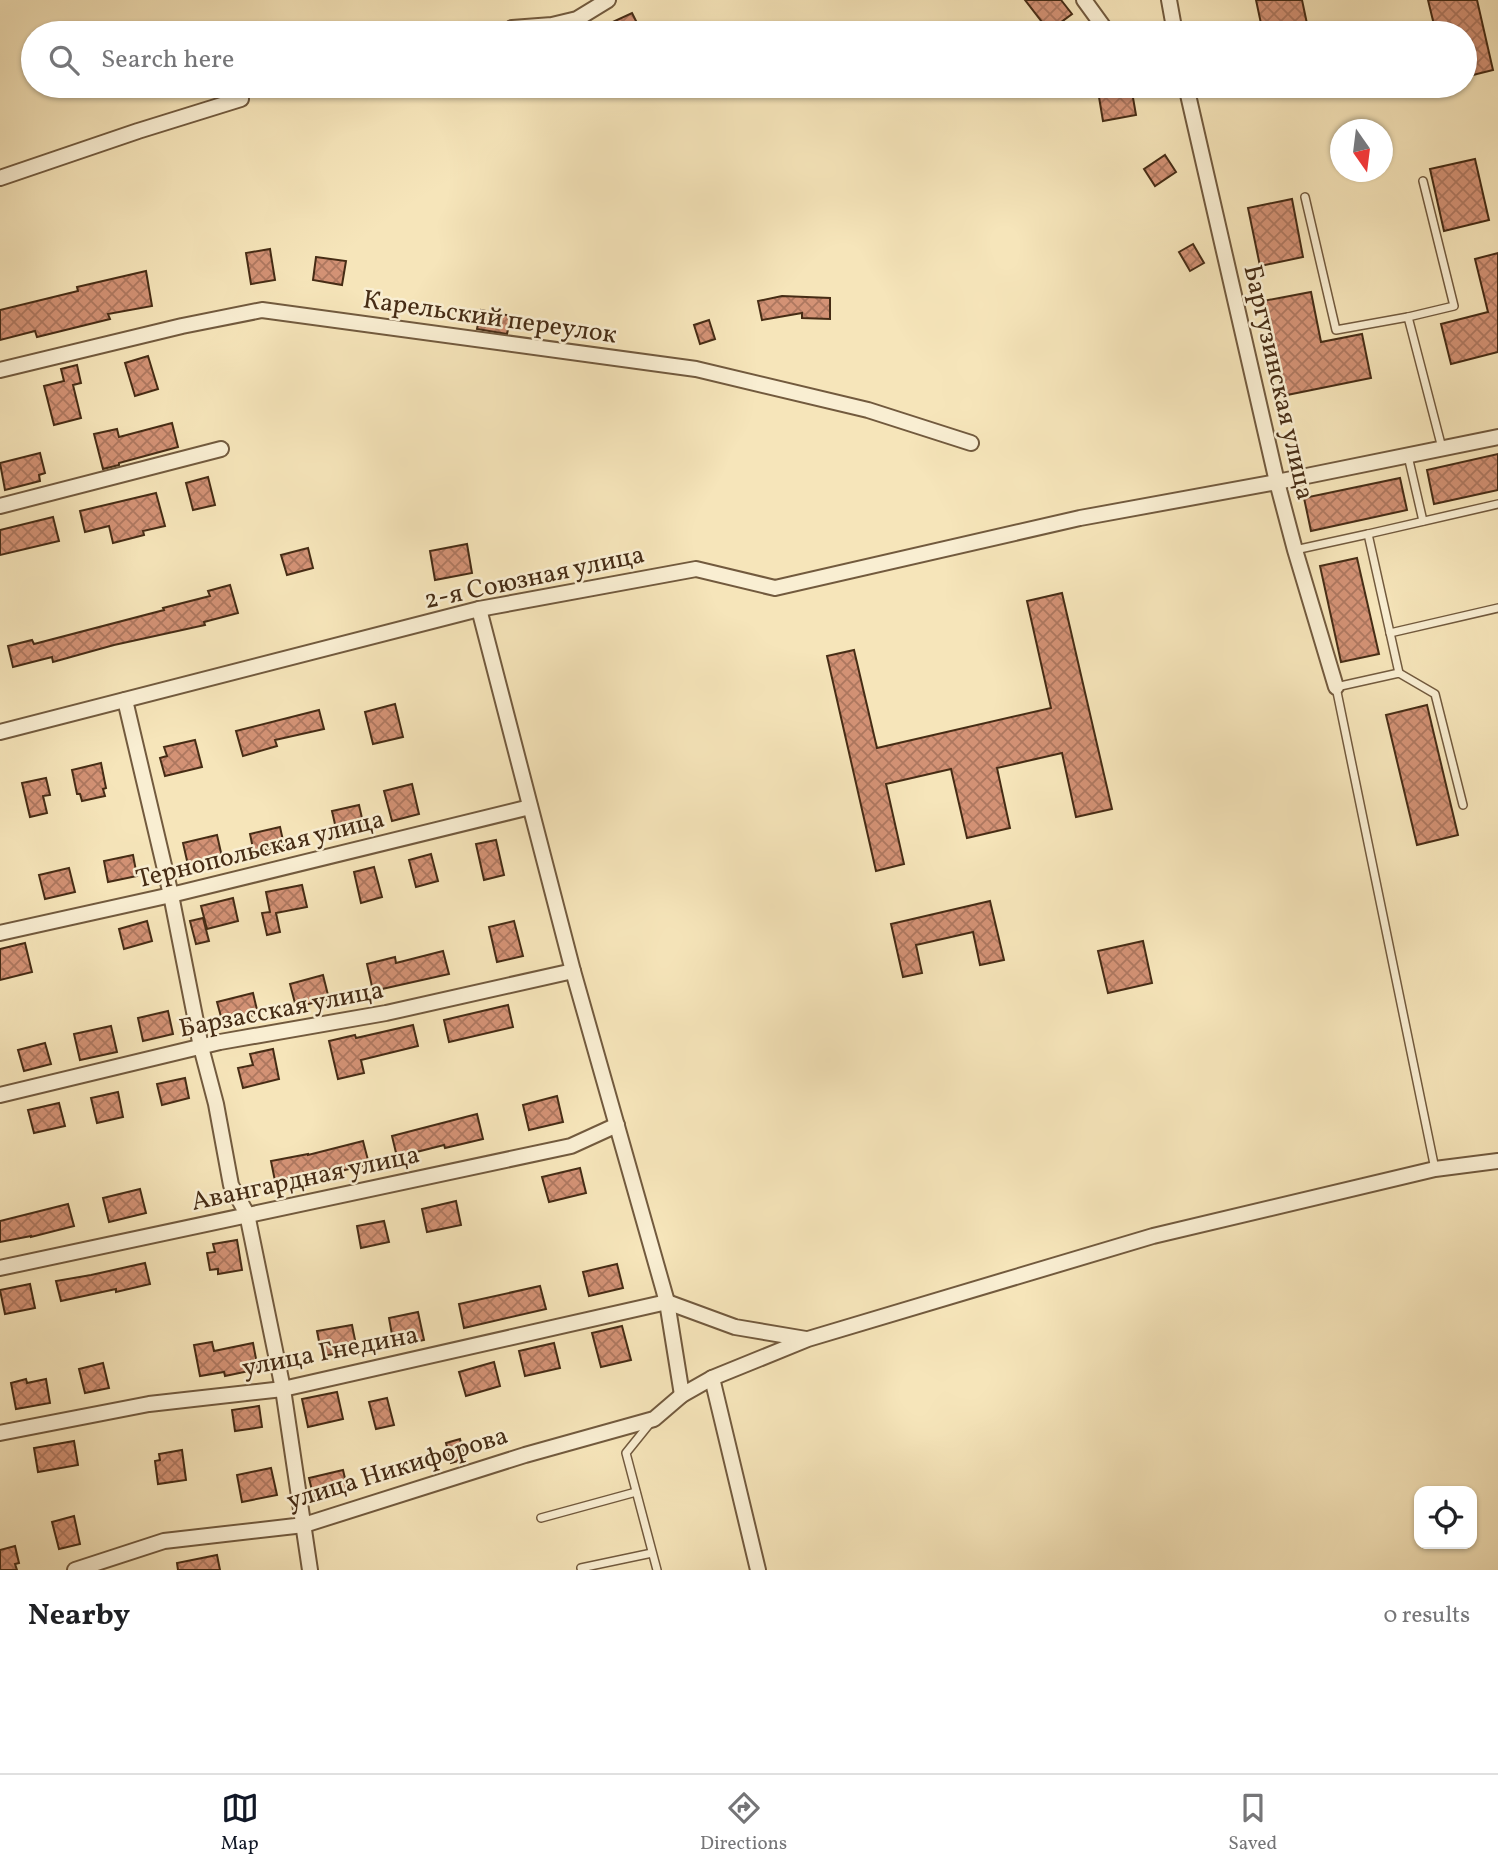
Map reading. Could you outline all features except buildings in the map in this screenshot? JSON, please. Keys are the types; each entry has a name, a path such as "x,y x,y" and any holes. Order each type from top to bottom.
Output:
{"street":[{"path":"569,21 577,19 608,0"},
{"path":"1084,0 1099,21"},
{"path":"1169,0 1173,21"},
{"name":"Баргузинская улица","path":"1189,98 1278,482 1295,550 1336,687"},
{"path":"0,178 241,99"},
{"name":"Карельский переулок","path":"0,370 182,326 262,310 696,369 868,410 971,443"},
{"name":"2-я Союзная улица","path":"0,732 479,610 696,569 775,589 1080,518 1278,482 1498,437"},
{"path":"0,506 221,449"},
{"path":"479,610 573,971 667,1302 682,1395"},
{"path":"125,700 171,895 231,1185 247,1214 283,1389 310,1570"},
{"name":"Тернопольская улица","path":"0,933 171,895 530,807"},
{"name":"Барзасская улица","path":"0,1095 255,1035 386,1013 573,971"},
{"name":"Авангардная улица","path":"0,1268 572,1146 617,1125"},
{"name":"улица Никифорова","path":"75,1570 164,1541 304,1525 525,1455 654,1419 682,1395 712,1378 807,1339 1153,1236 1435,1170 1498,1161"},
{"path":"667,1302 735,1327 807,1339"},
{"name":"улица Гнедина","path":"0,1433 149,1404 283,1389 667,1302"},
{"path":"712,1378 758,1570"}],"lane":[{"path":"1305,197 1336,330 1454,306 1423,181"},
{"path":"1408,317 1442,449"},
{"path":"1408,456 1423,521"},
{"path":"1295,550 1498,504"},
{"path":"1368,534 1399,673"},
{"path":"1390,633 1498,608"},
{"path":"1435,1170 1336,687 1399,673 1435,694 1463,805"},
{"path":"654,1419 626,1453 657,1570"},
{"path":"541,1518 636,1492"},
{"path":"581,1568 652,1553"}]}
